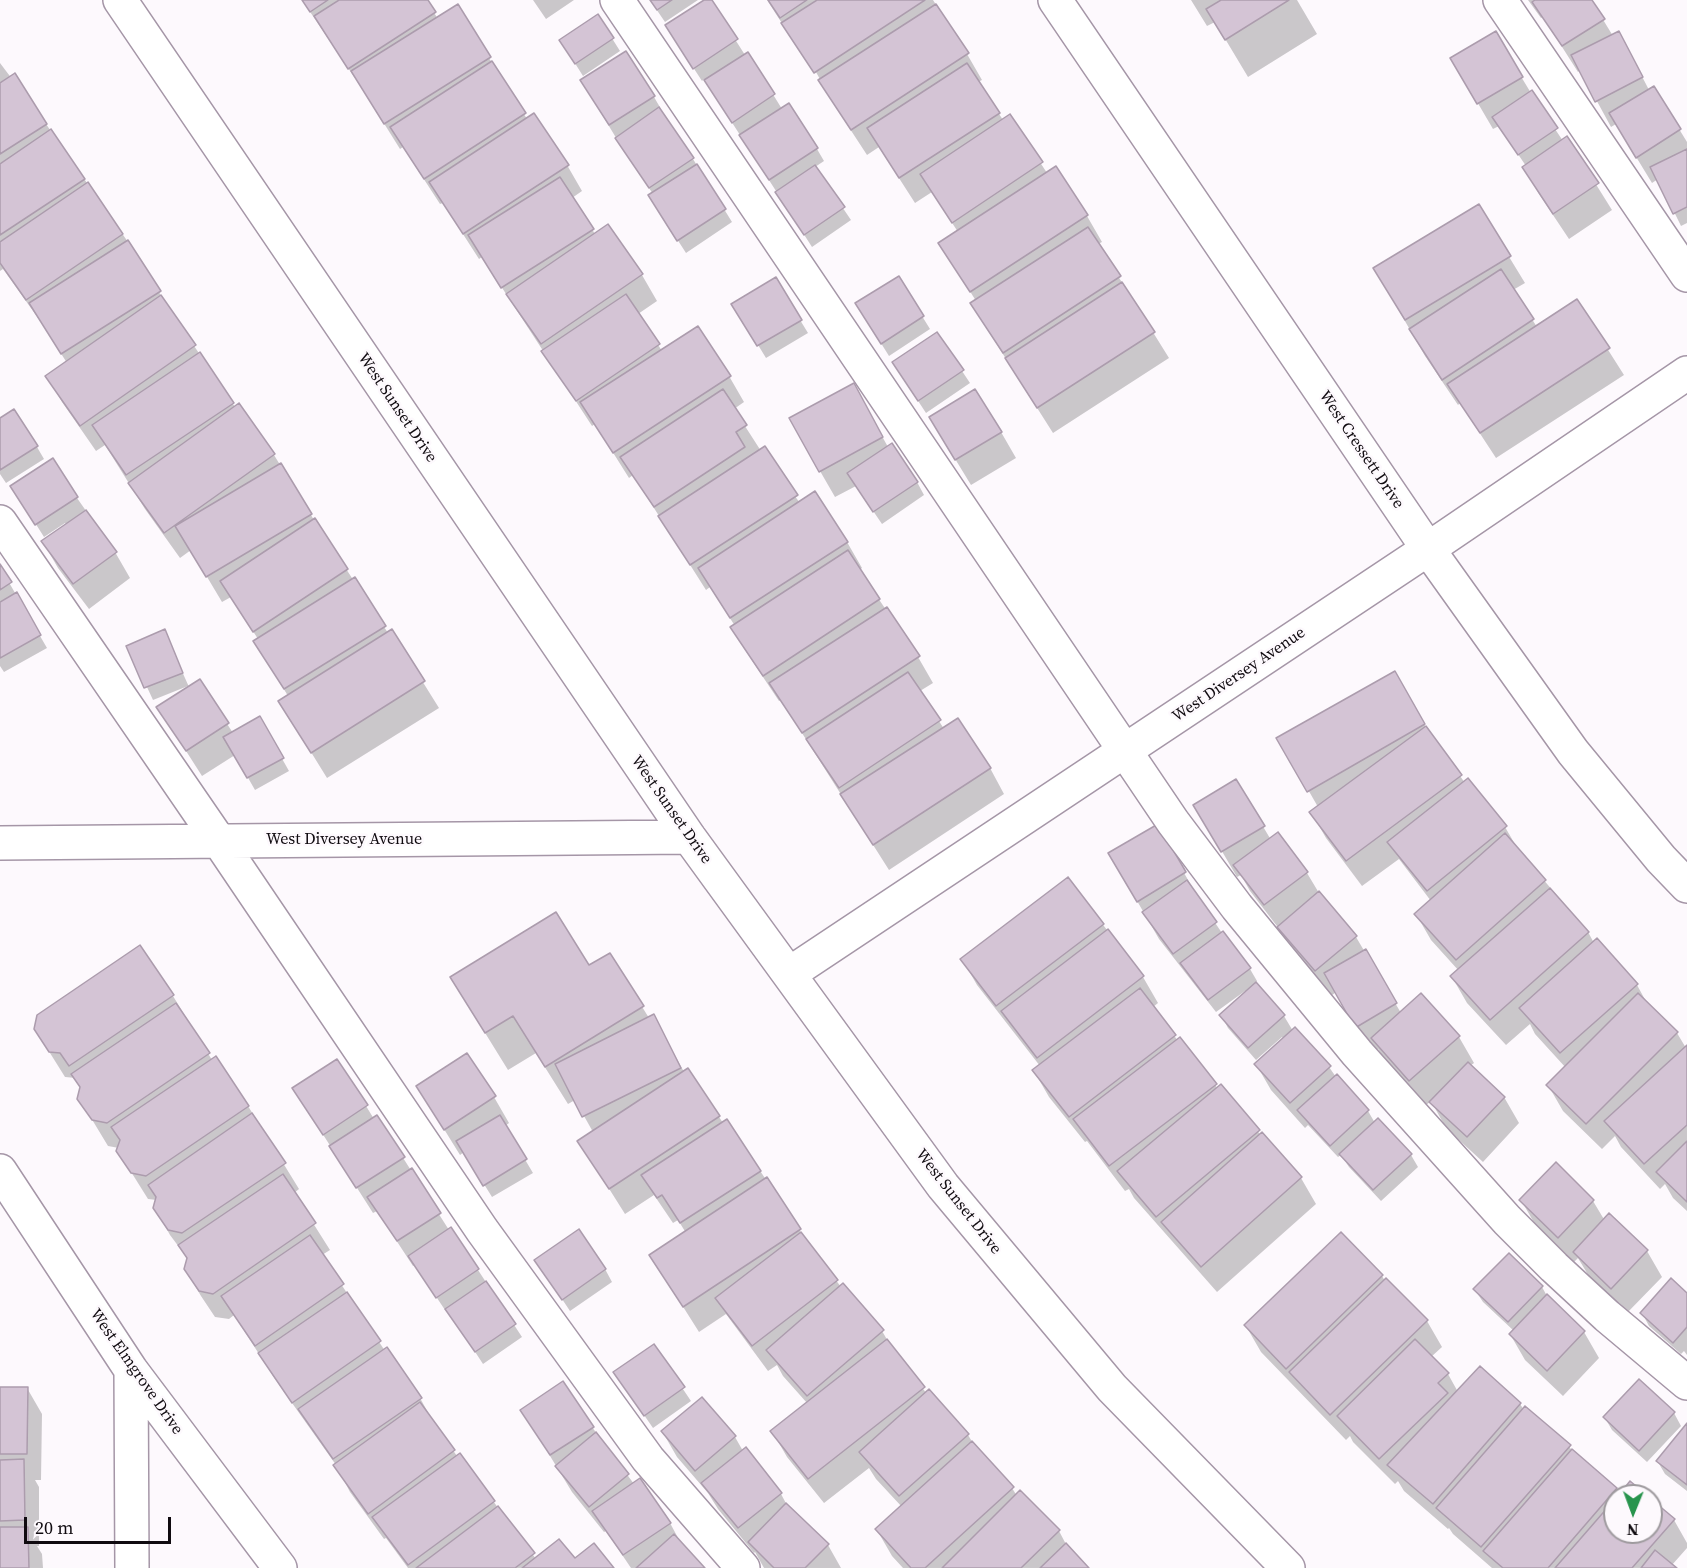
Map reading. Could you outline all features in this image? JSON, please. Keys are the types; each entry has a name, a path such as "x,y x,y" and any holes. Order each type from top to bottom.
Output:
{"street":[{"name":"West Sunset Drive","path":"120,0 689,837 943,1186 1112,1388 1288,1568"},
{"path":"617,0 1173,822 1237,907 1313,1002 1473,1184 1554,1267 1607,1316 1687,1383"},
{"name":"West Cressett Drive","path":"1056,0 1428,549 1573,752 1661,859 1687,886"},
{"path":"1500,0 1687,275"},
{"name":"West Diversey Avenue","path":"789,974 1428,549 1687,373"},
{"path":"0,522 489,1240 648,1459 743,1568"},
{"name":"West Diversey Avenue","path":"0,843 689,837"},
{"name":"West Elmgrove Drive","path":"0,1171 131,1370 280,1568"},
{"path":"131,1370 132,1568"}],"building":[{"path":"302,0 328,0 310,12"},
{"path":"339,0 428,0 436,12 348,69 314,16"},
{"path":"650,0 672,0 657,10"},
{"path":"704,0 712,0 738,39 693,69 665,25"},
{"path":"768,0 807,0 780,18"},
{"path":"817,0 925,0 814,73 781,23"},
{"path":"1221,0 1289,0 1225,40 1206,9"},
{"path":"1535,0 1592,0 1605,19 1562,46 1532,2"},
{"path":"458,4 491,57 384,124 351,71"},
{"path":"936,4 969,53 851,130 818,80"},
{"path":"598,14 614,38 575,64 559,40"},
{"path":"1496,31 1523,77 1477,104 1450,58"},
{"path":"1619,31 1643,77 1595,102 1571,55"},
{"path":"626,51 655,96 609,125 580,80"},
{"path":"748,52 775,94 732,123 704,80"},
{"path":"492,61 526,113 424,179 390,127"},
{"path":"967,63 1000,113 899,178 867,128"},
{"path":"15,73 47,124 0,154 0,83"},
{"path":"1654,86 1681,129 1636,158 1609,113"},
{"path":"1532,90 1558,128 1518,155 1492,117"},
{"path":"789,103 818,148 769,180 739,135"},
{"path":"659,107 694,158 649,188 615,138"},
{"path":"534,113 569,165 463,234 429,182"},
{"path":"1010,114 1043,162 952,223 920,174"},
{"path":"51,129 85,179 0,235 0,164"},
{"path":"1567,136 1599,183 1553,214 1522,167"},
{"path":"1687,149 1687,207 1673,214 1650,167"},
{"path":"697,164 726,209 677,241 648,195"},
{"path":"815,165 845,207 804,235 775,192"},
{"path":"1056,166 1088,215 970,292 938,243"},
{"path":"560,177 594,229 501,288 468,235"},
{"path":"88,182 123,234 26,300 0,263 0,242"},
{"path":"1479,204 1511,256 1405,320 1373,268"},
{"path":"608,224 643,274 541,344 506,294"},
{"path":"1088,227 1121,276 1003,353 970,303"},
{"path":"128,240 161,291 61,354 29,303"},
{"path":"1501,269 1534,319 1442,380 1409,329"},
{"path":"899,276 924,316 881,344 855,303"},
{"path":"776,277 802,320 757,346 731,304"},
{"path":"1122,282 1155,332 1037,408 1005,358"},
{"path":"626,294 660,344 576,401 541,351"},
{"path":"161,295 196,345 80,426 45,376"},
{"path":"1577,299 1610,348 1480,433 1447,384"},
{"path":"698,326 731,376 613,453 580,402"},
{"path":"937,332 964,370 918,401 892,362"},
{"path":"200,352 234,403 126,475 92,425"},
{"path":"854,383 883,437 819,472 789,418"},
{"path":"723,389 747,425 736,432 745,447 654,507 620,457"},
{"path":"975,389 1002,432 955,460 929,417"},
{"path":"239,403 275,454 164,533 128,483"},
{"path":"14,409 38,446 0,470 0,418"},
{"path":"892,443 918,482 873,512 847,473"},
{"path":"765,446 798,495 690,565 658,516"},
{"path":"53,458 78,497 35,525 10,486"},
{"path":"281,463 312,514 206,577 175,526"},
{"path":"815,491 848,542 730,618 698,568"},
{"path":"86,510 117,552 73,584 41,541"},
{"path":"315,518 348,569 253,632 220,581"},
{"path":"848,550 880,599 763,676 730,627"},
{"path":"0,564 12,582 0,590"},
{"path":"355,577 386,626 284,689 253,641"},
{"path":"17,592 41,635 0,658 0,602"},
{"path":"887,607 920,656 802,733 769,683"},
{"path":"165,629 183,673 144,688 126,646"},
{"path":"392,629 425,681 311,753 278,701"},
{"path":"1395,671 1425,724 1307,792 1276,738"},
{"path":"908,672 941,720 839,788 806,739"},
{"path":"200,679 229,723 186,751 156,707"},
{"path":"260,716 284,758 247,778 223,737"},
{"path":"958,718 991,768 873,845 840,794"},
{"path":"1426,726 1462,775 1346,861 1309,812"},
{"path":"1468,778 1507,826 1427,891 1387,842"},
{"path":"1236,779 1265,826 1221,852 1193,805"},
{"path":"1158,824 1186,872 1137,902 1108,853"},
{"path":"1278,832 1308,872 1264,905 1233,865"},
{"path":"1505,833 1546,880 1456,960 1414,914"},
{"path":"1068,877 1104,924 996,1006 960,959"},
{"path":"1187,880 1217,922 1173,954 1142,912"},
{"path":"1550,888 1589,932 1490,1020 1450,976"},
{"path":"1319,891 1357,936 1315,971 1277,927"},
{"path":"556,912 589,965 610,953 644,1006 545,1067 513,1016 485,1033 450,977"},
{"path":"1108,929 1144,976 1037,1058 1001,1011"},
{"path":"1223,931 1251,968 1208,1000 1180,963"},
{"path":"1597,938 1638,984 1560,1053 1519,1008"},
{"path":"140,945 174,995 69,1066 60,1053 49,1052 34,1029 37,1015"},
{"path":"1366,949 1397,1003 1355,1028 1324,973"},
{"path":"1256,982 1285,1015 1248,1048 1219,1015"},
{"path":"1140,988 1176,1035 1069,1117 1032,1070"},
{"path":"1421,993 1460,1036 1409,1081 1371,1038"},
{"path":"1638,993 1678,1032 1586,1124 1546,1085"},
{"path":"176,1003 210,1053 107,1123 92,1120 77,1099 80,1087 71,1074"},
{"path":"654,1014 681,1068 582,1117 555,1064"},
{"path":"1295,1027 1331,1066 1290,1103 1254,1064"},
{"path":"1180,1037 1217,1084 1109,1166 1073,1119"},
{"path":"1687,1045 1687,1125 1644,1164 1604,1121"},
{"path":"467,1053 496,1096 444,1130 416,1086"},
{"path":"216,1056 249,1106 146,1176 131,1173 116,1151 120,1140 111,1127"},
{"path":"337,1059 368,1105 323,1135 292,1088"},
{"path":"1468,1062 1505,1097 1467,1137 1429,1102"},
{"path":"688,1068 720,1116 609,1189 577,1141"},
{"path":"1337,1074 1369,1110 1330,1146 1297,1110"},
{"path":"1221,1084 1260,1130 1156,1217 1117,1171"},
{"path":"252,1113 286,1163 182,1233 168,1230 153,1208 156,1197 148,1185"},
{"path":"377,1115 405,1157 356,1188 329,1146"},
{"path":"500,1115 527,1159 483,1186 456,1141"},
{"path":"1378,1118 1412,1154 1373,1190 1339,1154"},
{"path":"727,1119 761,1171 680,1223 662,1195 657,1198 641,1175"},
{"path":"1262,1132 1302,1177 1201,1267 1161,1222"},
{"path":"1687,1141 1687,1202 1656,1172"},
{"path":"1556,1162 1594,1200 1558,1238 1519,1200"},
{"path":"412,1168 441,1213 397,1241 367,1197"},
{"path":"283,1174 316,1223 213,1294 199,1291 184,1269 187,1258 178,1245"},
{"path":"767,1177 801,1229 683,1307 649,1255"},
{"path":"1609,1213 1648,1250 1611,1289 1573,1252"},
{"path":"451,1227 479,1269 436,1298 408,1256"},
{"path":"579,1229 606,1269 562,1300 534,1260"},
{"path":"801,1232 838,1280 752,1346 715,1298"},
{"path":"1341,1232 1383,1275 1286,1369 1244,1325"},
{"path":"310,1235 344,1284 255,1346 221,1296"},
{"path":"1509,1253 1543,1286 1508,1322 1473,1289"},
{"path":"1386,1278 1428,1320 1330,1415 1289,1372"},
{"path":"1671,1278 1687,1293 1687,1327 1673,1343 1640,1313"},
{"path":"486,1281 516,1324 475,1352 445,1309"},
{"path":"843,1283 884,1330 807,1396 766,1350"},
{"path":"347,1292 381,1341 292,1403 258,1353"},
{"path":"1547,1294 1585,1331 1547,1371 1509,1334"},
{"path":"887,1339 925,1387 808,1479 770,1431"},
{"path":"1415,1339 1449,1373 1438,1383 1448,1393 1379,1459 1337,1416"},
{"path":"654,1344 685,1387 644,1416 613,1372"},
{"path":"387,1347 422,1398 333,1459 298,1409"},
{"path":"1480,1366 1521,1403 1433,1504 1387,1465"},
{"path":"1639,1379 1675,1412 1639,1451 1603,1417"},
{"path":"563,1381 594,1427 550,1455 520,1410"},
{"path":"0,1387 28,1387 27,1454 0,1454"},
{"path":"929,1389 969,1434 899,1496 859,1452"},
{"path":"702,1397 736,1436 695,1471 661,1431"},
{"path":"420,1402 455,1450 368,1514 333,1465"},
{"path":"1525,1406 1571,1445 1481,1547 1436,1508"},
{"path":"1687,1423 1687,1485 1656,1461"},
{"path":"596,1432 629,1474 589,1507 555,1466"},
{"path":"972,1441 1014,1487 925,1568 911,1568 875,1529"},
{"path":"746,1447 782,1493 738,1528 701,1483"},
{"path":"1572,1449 1612,1484 1603,1484 1603,1504 1548,1568 1503,1568 1483,1551"},
{"path":"460,1453 495,1501 408,1565 372,1517"},
{"path":"24,1459 25,1520 0,1521 0,1460"},
{"path":"640,1478 671,1523 623,1555 592,1511"},
{"path":"1020,1490 1060,1530 1021,1568 942,1568"},
{"path":"786,1503 829,1544 805,1568 774,1568 748,1542"},
{"path":"498,1506 535,1553 515,1568 416,1568"},
{"path":"1663,1509 1675,1519 1663,1533"},
{"path":"1603,1513 1603,1544 1653,1544 1632,1568 1555,1568"},
{"path":"0,1527 28,1527 29,1568 0,1568"},
{"path":"674,1534 705,1568 636,1568"},
{"path":"559,1539 575,1558 594,1543 614,1568 522,1568"},
{"path":"1066,1543 1089,1568 1040,1568"},
{"path":"1655,1550 1677,1568 1641,1568"}]}
